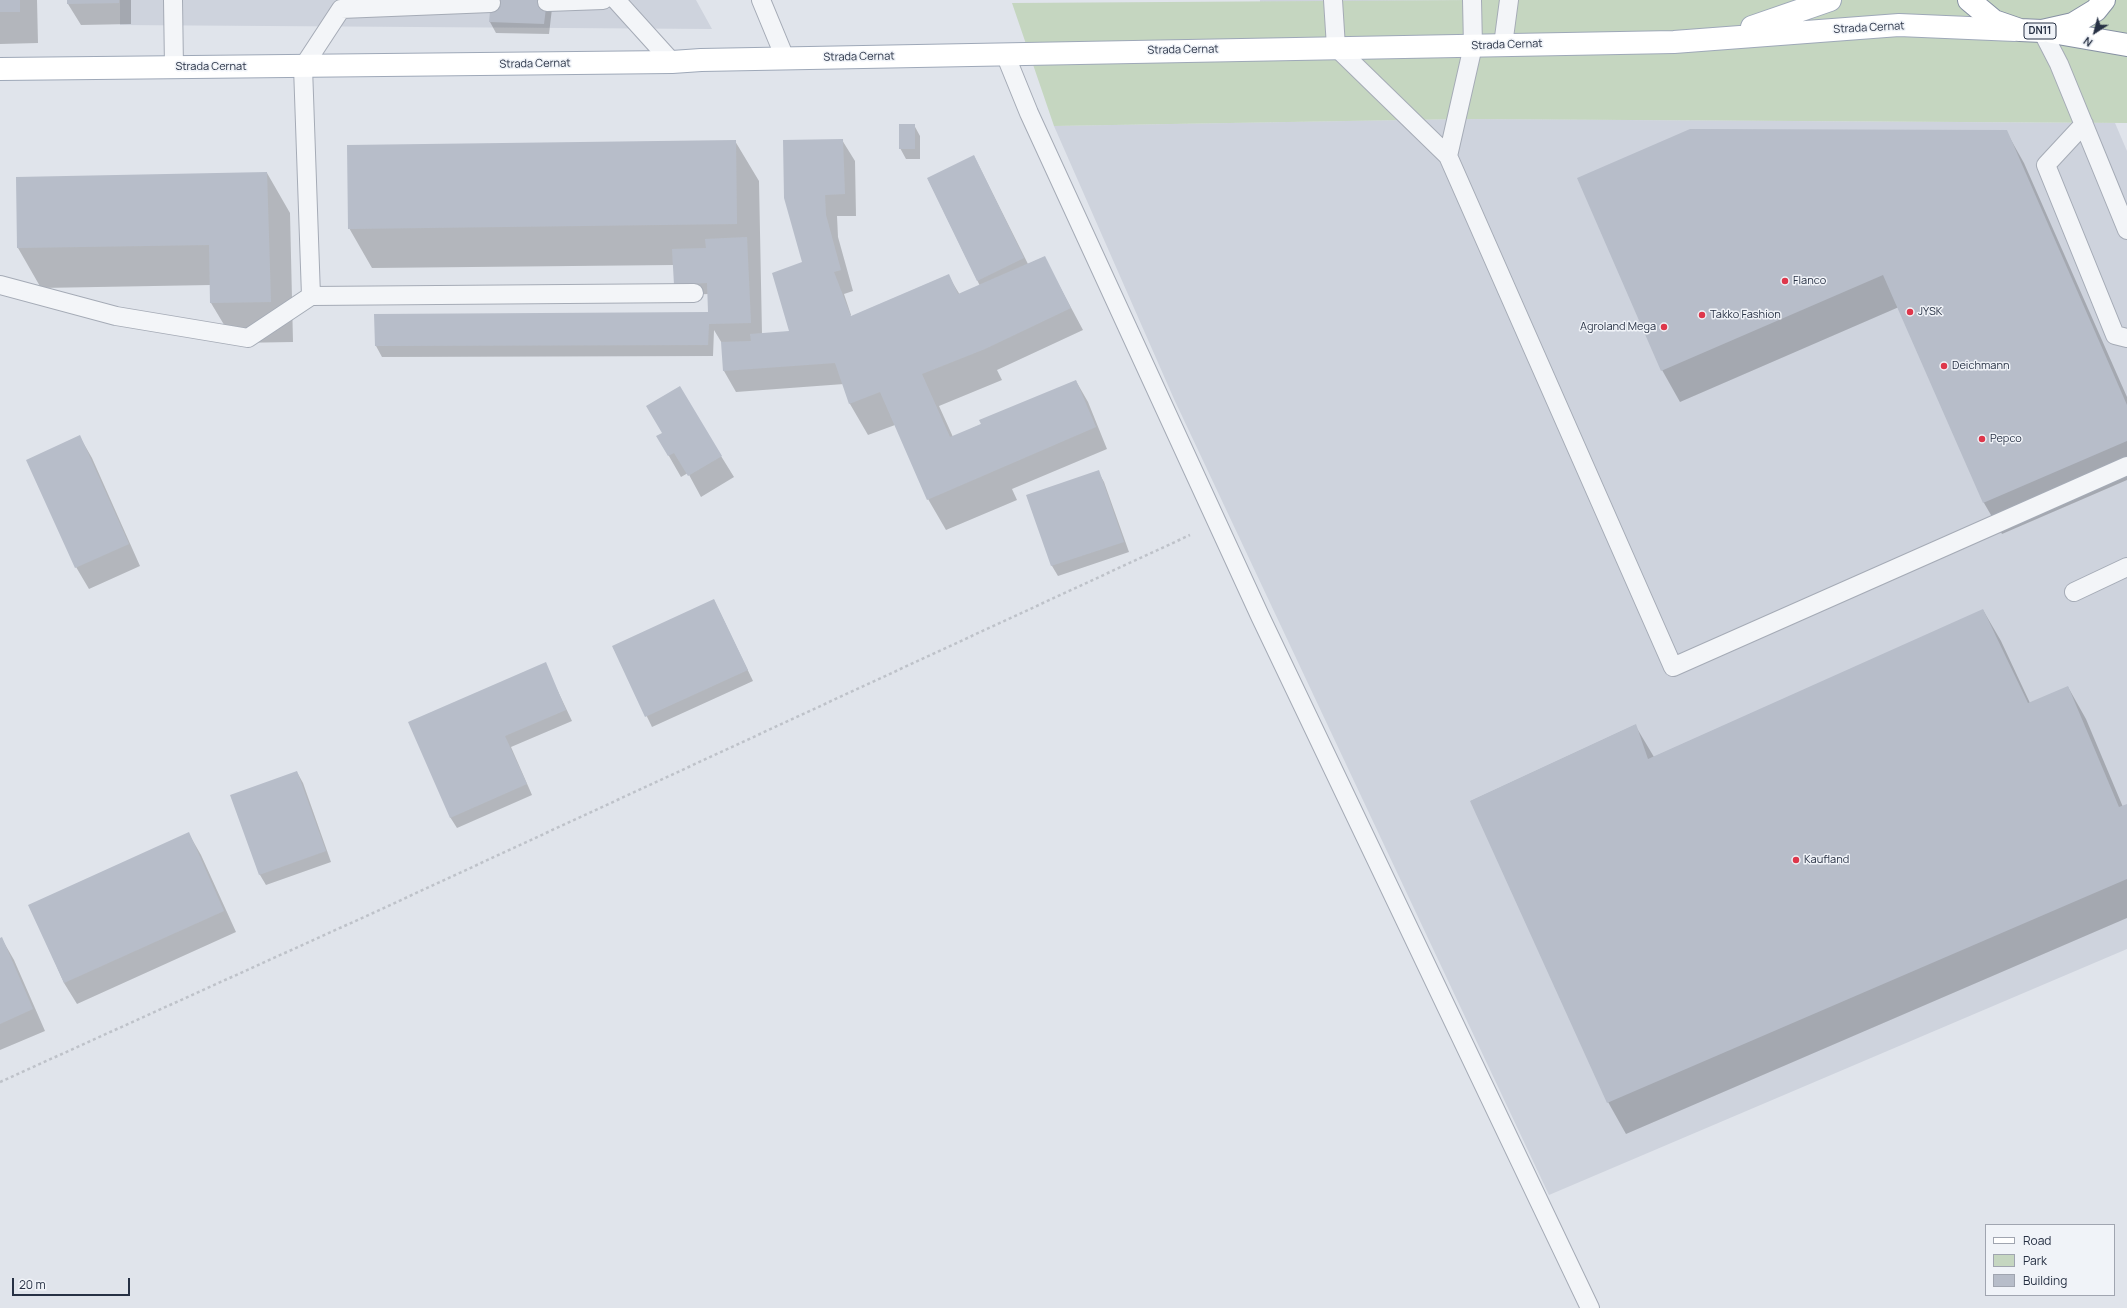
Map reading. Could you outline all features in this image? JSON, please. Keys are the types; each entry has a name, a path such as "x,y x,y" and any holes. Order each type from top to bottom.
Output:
{"main road":[{"name":"Strada Cernat","path":"1718,38 1803,11 1830,0"},
{"name":"DN11","path":"1970,0 1994,21 2020,30 2045,31 2127,45"},
{"name":"DN11","path":"2045,31 2073,24 2096,10 2104,0"},
{"name":"Strada Cernat","path":"0,69 174,67 303,68 1674,42 1898,25 2020,30"}],"lane":[{"path":"173,0 174,67"},
{"path":"547,2 602,0"},
{"path":"616,0 672,62"},
{"path":"761,0 785,58"},
{"path":"1333,0 1336,48 1448,156 1674,667 2127,466"},
{"path":"1448,156 1473,46 1472,0"},
{"path":"1503,45 1509,0"},
{"path":"311,296 303,68 338,3 491,3"},
{"path":"2045,31 2127,230"},
{"path":"1004,54 1029,113 1260,616 1590,1308"},
{"path":"2084,124 2046,165 2115,335 2127,338"},
{"path":"0,284 116,316 248,338 311,296 694,293"},
{"path":"2074,592 2127,567"}],"path":[{"path":"0,1082 380,910 1218,522"}],"shaded area":[{"path":"120,0 696,0 712,29 120,25"},
{"path":"1260,0 1472,0 1260,2"},
{"path":"1463,119 2115,123 2127,151 2127,949 1549,1195 1174,399 1054,126"}],"green space":[{"path":"1472,0 2127,0 2127,123 1464,119 1054,126 1012,3"}],"building":[{"path":"0,0 20,0 20,12 0,12"},
{"path":"67,0 119,0 119,3 67,4"},
{"path":"491,0 547,0 544,24 489,22"},
{"path":"899,124 915,124 915,149 899,149"},
{"path":"1690,129 2007,130 2127,405 2127,441 1983,503 1883,275 1661,371 1577,178"},
{"path":"843,139 845,194 825,195 826,215 841,270 834,272 851,316 949,274 958,294 1045,256 1071,308 985,349 922,374 950,437 981,424 979,420 1076,380 1096,427 927,500 880,392 849,404 835,363 723,371 721,342 751,341 750,334 789,331 772,273 802,262 784,198 783,140"},
{"path":"736,140 737,224 348,229 347,145"},
{"path":"974,155 1024,258 977,281 927,178"},
{"path":"267,172 271,302 210,303 209,245 17,248 16,177"},
{"path":"747,237 751,323 709,324 708,345 375,346 374,314 708,312 707,283 674,285 672,249 706,248 705,239"},
{"path":"680,386 722,456 688,476 674,453 668,456 656,436 662,433 646,406"},
{"path":"80,435 129,544 75,568 26,460"},
{"path":"1099,470 1124,542 1051,566 1026,495"},
{"path":"714,599 748,670 645,717 612,646"},
{"name":"Kaufland","path":"1983,609 2028,703 2068,686 2119,807 2127,804 2127,879 1607,1103 1470,801 1636,724 1648,759"},
{"path":"546,662 566,710 505,736 527,784 450,818 408,722"},
{"path":"297,771 326,851 259,875 230,795"},
{"path":"189,832 224,911 64,983 28,905"},
{"path":"2,937 33,1009 0,1024 0,938"}],"place":[{"name":"Flanco","path":"1785,281"},
{"name":"JYSK","path":"1910,312"},
{"name":"Takko Fashion","path":"1702,315"},
{"name":"Agroland Mega","path":"1664,327"},
{"name":"Deichmann","path":"1944,366"},
{"name":"Pepco","path":"1982,439"},
{"name":"Kaufland","path":"1796,860"}]}
